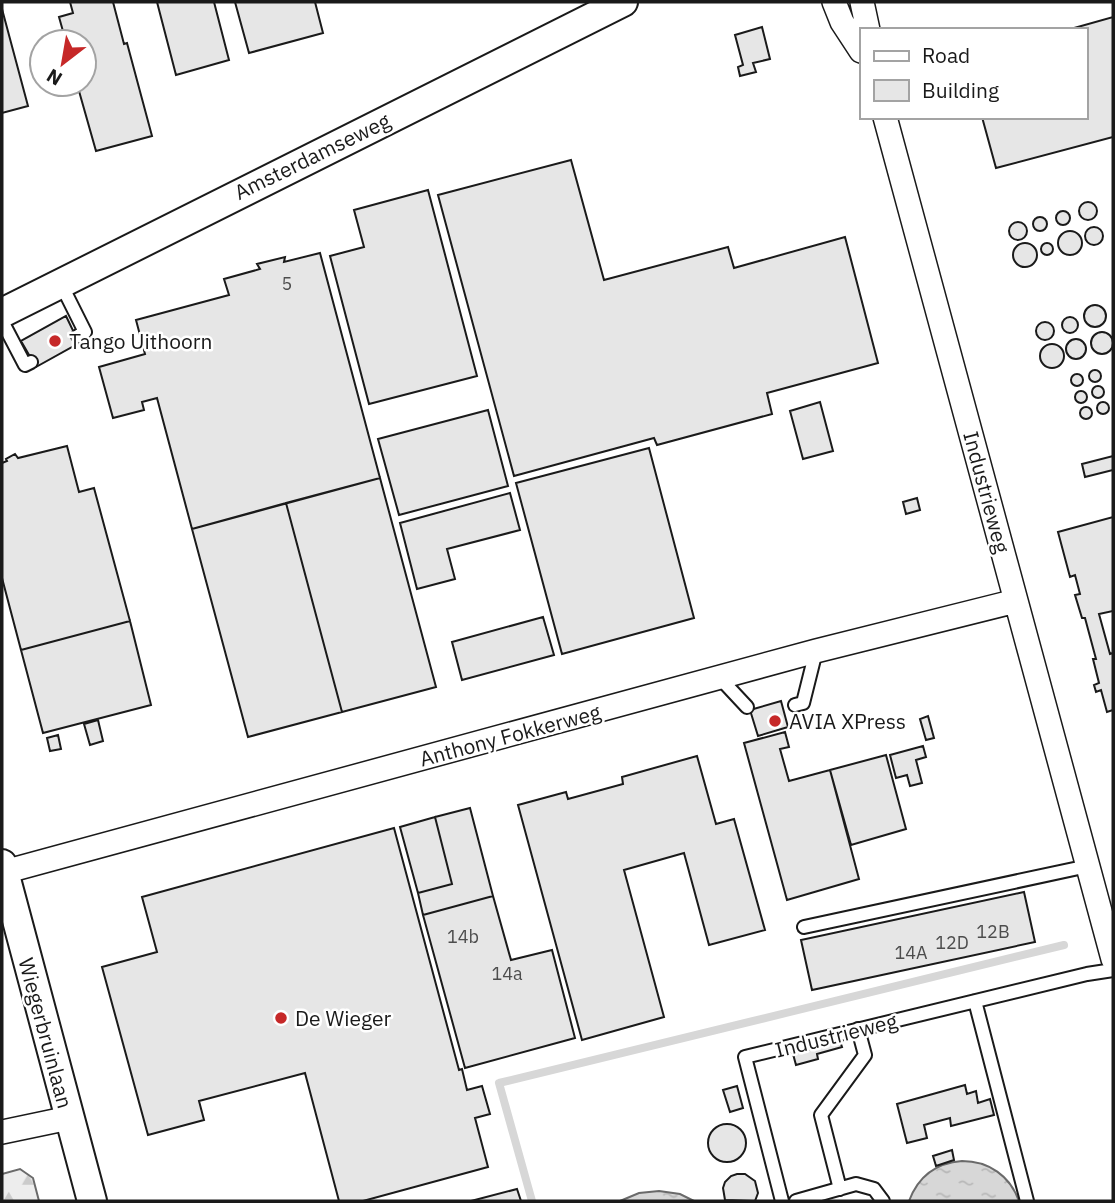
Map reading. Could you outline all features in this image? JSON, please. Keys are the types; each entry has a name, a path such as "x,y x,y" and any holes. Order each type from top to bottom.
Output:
{"street":[{"name":"Amsterdamseweg","path":"2,292 580,2"},
{"name":"Amsterdamseweg","path":"2,313 623,2"},
{"path":"834,2 842,22 860,49"},
{"path":"862,2 868,28"},
{"name":"Industrieweg","path":"886,119 1113,959"},
{"name":"Anthony Fokkerweg","path":"3,868 816,651 1016,601"},
{"name":"Wiegerbruinlaan","path":"3,868 92,1201"},
{"path":"2,1132 69,1118"}],"lane":[{"path":"61,283 74,320 85,332 78,336"},
{"path":"2,321 20,349 25,365 31,362"},
{"path":"795,705 803,703 816,651"},
{"path":"719,677 747,707"},
{"path":"804,927 1088,866"},
{"name":"Industrieweg","path":"782,1201 745,1057 1113,970"},
{"path":"975,1001 1027,1201"},
{"path":"840,1189 821,1115 865,1055 858,1030"},
{"path":"796,1201 856,1184 874,1189 883,1201"}],"green space":[{"path":"20,1169 33,1178 39,1201 2,1201 2,1174"}],"water":[{"path":"962,1161 990,1167 1010,1184 1019,1201 909,1201 917,1185 929,1173 944,1165"},
{"path":"659,1191 680,1194 694,1201 620,1201 639,1193"}],"building":[{"path":"70,2 113,2 152,136 96,151 81,98 98,98 98,28 62,28 59,17 73,13"},
{"path":"157,2 214,2 229,60 176,75"},
{"path":"235,2 315,2 323,33 249,53"},
{"path":"2,9 28,106 2,113"},
{"path":"1113,17 1113,137 996,168 983,119 1087,119 1087,28 1074,28"},
{"path":"762,27 770,59 753,63 756,72 740,76 738,67 743,65 735,35"},
{"path":"571,160 604,280 728,247 734,268 845,237 878,363 767,393 772,414 657,445 654,438 514,476 438,195"},
{"path":"428,190 477,376 369,404 330,256 364,247 354,210"},
{"path":"1088,202 1094,205 1097,211 1094,217 1088,220 1082,217 1079,211 1082,205"},
{"path":"1060,211 1066,211 1070,218 1066,225 1060,225 1056,221 1056,215"},
{"path":"1040,217 1045,219 1045,229 1040,231 1035,229 1033,224 1035,219"},
{"path":"1018,222 1024,225 1027,231 1024,237 1018,240 1012,237 1009,231 1012,225"},
{"path":"1094,227 1102,232 1103,236 1098,244 1094,245 1086,240 1085,236 1090,228"},
{"path":"1070,231 1079,234 1082,243 1079,252 1070,255 1061,252 1058,243 1061,234"},
{"path":"1025,243 1036,250 1037,255 1030,266 1025,267 1014,260 1013,255 1020,244"},
{"path":"1047,243 1053,249 1047,255 1041,249"},
{"path":"320,253 380,478 192,529 157,398 142,402 144,410 113,418 99,367 145,354 136,320 229,295 224,279 260,269 257,264 285,257 284,262"},
{"path":"1095,305 1103,308 1106,316 1103,324 1095,327 1087,324 1084,316 1087,308"},
{"path":"66,316 79,343 36,367 21,341"},
{"path":"1070,317 1076,319 1076,331 1070,333 1064,331 1062,325 1064,319"},
{"path":"1045,322 1052,324 1052,338 1045,340 1038,338 1036,331 1038,324"},
{"path":"1102,332 1110,335 1113,343 1110,351 1102,354 1094,351 1091,343 1094,335"},
{"path":"1076,339 1083,342 1086,349 1083,356 1076,359 1069,356 1066,349 1069,342"},
{"path":"1052,344 1063,351 1064,356 1057,367 1052,368 1041,361 1040,356 1047,345"},
{"path":"1095,370 1101,376 1095,382 1089,376"},
{"path":"1077,374 1083,380 1077,386 1071,380"},
{"path":"1098,386 1104,392 1098,398 1092,392"},
{"path":"1081,391 1087,397 1081,403 1075,397"},
{"path":"820,402 833,451 803,459 790,411"},
{"path":"1103,402 1109,408 1103,414 1097,408"},
{"path":"1086,407 1092,413 1086,419 1080,413"},
{"path":"488,410 508,486 399,515 378,439"},
{"path":"67,446 79,492 94,488 130,621 21,650 2,578 2,463 15,454 18,458"},
{"path":"649,448 694,618 562,654 516,483"},
{"path":"1113,456 1113,470 1085,477 1082,464"},
{"path":"380,478 436,687 342,712 286,503"},
{"path":"510,493 520,530 447,549 455,579 417,589 400,523"},
{"path":"917,498 920,510 906,514 903,502"},
{"path":"286,503 342,712 248,737 192,529"},
{"path":"1113,517 1113,611 1099,614 1110,654 1113,653 1113,710 1107,712 1101,690 1096,692 1094,685 1099,683 1093,659 1096,659 1085,618 1082,618 1075,595 1080,594 1075,575 1070,577 1058,532"},
{"path":"543,617 554,655 462,680 452,642"},
{"path":"130,621 151,705 43,733 21,650"},
{"path":"781,701 788,727 758,736 750,710"},
{"path":"928,716 934,738 926,740 920,719"},
{"path":"98,720 103,741 90,745 84,724"},
{"path":"785,732 789,747 780,749 789,781 830,770 859,879 787,900 744,743"},
{"path":"58,735 61,749 50,751 47,738"},
{"path":"923,746 926,757 916,760 922,783 910,786 907,775 896,778 890,755"},
{"path":"886,755 906,829 851,845 830,770"},
{"path":"697,756 716,824 734,819 765,930 709,945 684,853 624,870 664,1017 582,1040 518,805 566,792 568,799 623,784 622,777"},
{"path":"470,808 493,896 423,915 418,893 452,884 435,817"},
{"path":"435,817 452,884 418,893 400,827"},
{"name":"De Wieger","path":"394,828 459,1070 462,1069 467,1090 482,1086 490,1114 475,1118 488,1167 363,1201 339,1201 305,1073 199,1101 204,1120 148,1135 102,967 157,952 142,897"},
{"path":"1024,892 1035,942 812,990 801,940"},
{"path":"493,896 511,960 552,950 575,1038 465,1068 423,915"},
{"path":"840,1041 842,1047 817,1054 818,1059 796,1065 793,1054"},
{"path":"965,1085 967,1094 976,1091 978,1103 990,1099 994,1115 951,1126 950,1118 924,1125 927,1138 907,1143 897,1104"},
{"path":"737,1086 743,1108 730,1112 723,1090"},
{"path":"727,1124 740,1130 746,1143 740,1156 727,1162 714,1156 708,1143 714,1130"},
{"path":"952,1150 954,1160 936,1166 933,1156"},
{"path":"737,1174 745,1174 755,1181 758,1193 755,1201 725,1200 725,1182"},
{"path":"517,1189 521,1201 471,1201"}],"waterway":[{"path":"532,1201 499,1083 1064,945"}],"place":[{"name":"Tango Uithoorn","path":"55,341"},
{"name":"AVIA XPress","path":"775,721"},
{"name":"De Wieger","path":"281,1018"}]}
